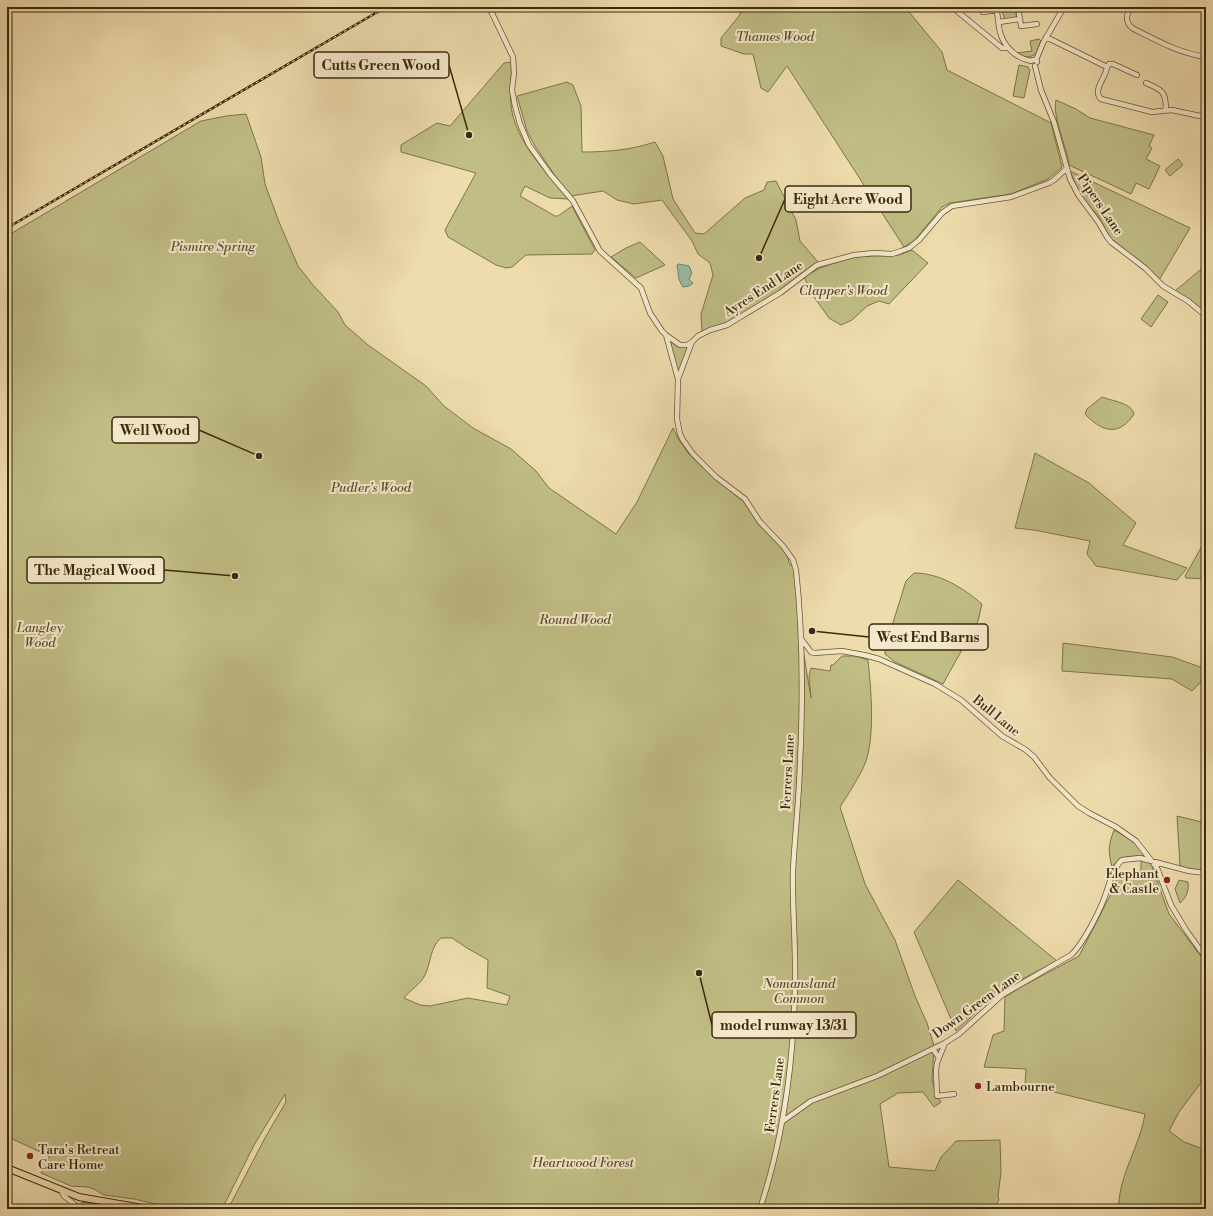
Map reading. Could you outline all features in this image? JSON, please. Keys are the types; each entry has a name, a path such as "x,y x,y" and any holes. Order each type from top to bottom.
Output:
{"main road":[{"path":"7,1168 89,1200 148,1209"}],"street":[{"path":"489,7 513,57 514,73 512,90 520,124 529,145 550,174 573,201 600,251 641,288 650,313 666,335 680,345 687,345 692,342"},
{"path":"952,7 1002,48 1008,48"},
{"path":"983,12 996,8 1001,35 1008,48 1020,58 1034,62 1046,37 1064,7"},
{"path":"1131,7 1127,14 1127,18 1128,23 1132,28 1169,47 1195,56 1206,57"},
{"path":"999,22 1019,17 1021,26 1037,24"},
{"path":"1046,37 1107,67"},
{"name":"Pipers Lane","path":"1034,62 1040,90 1054,122 1066,169 1079,196 1111,242 1145,268 1163,286 1188,301 1206,316"},
{"path":"1137,75 1113,64 1109,64 1097,90 1098,95 1101,100 1152,112 1166,110 1195,116 1203,116 1206,114"},
{"path":"1146,83 1163,92 1166,98 1166,110"},
{"name":"Ayres End Lane","path":"692,342 698,336 710,330 727,325 780,292 817,265 854,255 874,253 892,254 909,248 919,240 942,213 952,206 1011,197 1049,183 1066,169"},
{"name":"Ferrers Lane","path":"666,335 678,379 677,419 682,440 693,454 716,477 745,499 760,522 776,537 792,560 796,570 803,671 800,762 793,873 795,984 790,1067 783,1121 778,1146 760,1209"},
{"name":"Ferrers Lane","path":"678,379 692,342"},
{"name":"Bull Lane","path":"802,640 811,652 814,653 842,651 879,659 935,684 961,700 1002,736 1026,750 1050,778 1078,806 1088,813 1116,827 1136,841 1152,860"},
{"name":"Down Green Lane","path":"783,1121 811,1101 877,1076 945,1043 959,1034 1002,995 1062,961 1076,950 1103,901 1116,867 1122,860 1140,858 1152,860 1188,871 1206,873"},
{"path":"1152,860 1157,868 1171,905 1186,930 1206,958"},
{"path":"945,1043 936,1071 937,1096 954,1094"},
{"path":"933,1048 939,1058"},
{"path":"61,1190 64,1196 80,1209"}],"green space":[{"name":"Thames Wood","path":"743,7 905,7 942,52 947,70 1051,123 1062,167 1048,179 1011,194 950,203 942,207 914,241 904,247 787,66 768,92 761,88 753,54 744,54 721,46 721,38 739,16"},
{"path":"1001,7 1014,7 1017,17 1005,20"},
{"path":"1039,39 1041,41 1036,54 1026,57 1017,53 1032,51 1030,41"},
{"path":"512,62 510,87 512,112 516,124 527,147 568,199 550,198 525,186 520,196 555,216 558,216 572,206 595,250 592,254 526,255 512,267 506,268 496,265 448,237 445,230 476,173 401,152 401,145 437,123 450,126 504,63"},
{"path":"1019,65 1028,67 1030,70 1024,98 1013,96"},
{"path":"567,82 573,85 581,106 582,152 619,150 655,142 663,156 673,199 695,233 704,234 745,198 764,190 767,182 776,181 796,220 800,241 818,262 780,291 724,325 702,332 701,314 713,275 710,263 698,254 692,241 662,200 634,204 617,200 603,191 571,196 558,180 535,146 527,131 517,96"},
{"path":"1056,100 1076,109 1090,118 1154,135 1149,146 1152,148 1146,159 1160,166 1149,189 1136,183 1131,194 1069,165 1056,115"},
{"path":"246,114 261,157 265,184 298,266 338,312 345,325 368,345 426,386 444,406 473,428 511,449 536,471 549,488 616,534 637,502 673,428 688,453 743,501 759,525 779,543 787,555 789,563 796,570 799,626 811,698 809,676 811,668 830,671 831,665 833,665 842,656 855,656 868,660 872,711 869,750 861,772 840,807 865,884 895,940 915,996 927,1023 934,1046 932,1080 937,1096 941,1102 934,1107 923,1092 898,1093 880,1104 889,1167 935,1171 941,1157 956,1141 1000,1140 1001,1172 998,1196 999,1200 993,1209 228,1209 266,1136 286,1102 285,1094 254,1145 222,1209 177,1209 134,1199 104,1195 87,1187 71,1186 41,1173 49,1156 8,1137 7,1139 7,236 201,121","holes":["441,938 452,938 488,960 487,988 510,996 507,1005 468,998 430,1006 420,1005 404,998 423,978 437,942"]},
{"path":"1178,159 1183,165 1170,176 1165,170"},
{"path":"1070,171 1190,228 1159,280 1140,261 1112,240 1098,215 1080,196"},
{"path":"640,242 665,265 636,278 611,257"},
{"name":"Clapper's Wood","path":"912,250 928,263 889,304 879,301 867,306 852,320 841,325 829,318 814,297 804,277 820,268 852,257 899,255"},
{"path":"1206,265 1206,313 1190,300 1175,291"},
{"path":"1158,295 1168,302 1151,327 1141,319"},
{"path":"669,340 688,346 678,375"},
{"path":"1102,397 1130,407 1134,414 1122,426 1116,429 1104,428 1098,425 1085,414 1087,409"},
{"path":"1035,453 1089,483 1136,523 1123,545 1187,568 1177,580 1096,566 1087,554 1090,541 1034,530 1015,528"},
{"path":"1206,539 1206,579 1186,578 1185,576"},
{"path":"914,573 933,576 951,582 982,604 978,621 943,684 895,662 885,654 885,648 906,581"},
{"path":"1063,643 1172,657 1206,669 1206,677 1192,691 1172,679 1062,671"},
{"path":"1177,816 1206,823 1206,872 1190,870 1180,866"},
{"path":"1114,830 1132,840 1146,856 1131,856 1123,858 1112,867 1109,848"},
{"path":"1141,859 1150,861 1169,914 1206,963 1206,1076 1179,1112 1169,1131 1184,1142 1206,1150 1206,1209 1119,1209 1121,1188 1145,1114 1025,1085 1026,1069 984,1067 993,1035 1004,1031 1005,997 1079,956 1112,892 1119,872 1135,875 1141,870"},
{"path":"958,880 1057,961 999,991 956,1031 914,932"},
{"path":"1179,880 1188,882 1188,891 1180,903 1175,889"},
{"path":"82,1202 134,1209 84,1209 81,1206"}],"shaded area":[{"path":"677,265 689,266 692,273 689,279 693,283 689,286 683,287 680,281"}],"railway":[{"path":"7,228 386,7"}],"place":[{"name":"Cutts Green Wood","path":"469,135"},
{"name":"Eight Acre Wood","path":"759,258"},
{"name":"Well Wood","path":"259,456"},
{"name":"The Magical Wood","path":"235,576"},
{"name":"West End Barns","path":"812,631"},
{"name":"Elephant & Castle","path":"1167,880"},
{"name":"model runway 13/31","path":"699,973"},
{"name":"Lambourne","path":"978,1086"},
{"name":"Tara's Retreat Care Home","path":"30,1156"}],"park label":[{"name":"Pismire Spring","path":"213,246"},
{"name":"Pudler's Wood","path":"371,487"},
{"name":"Round Wood","path":"575,619"},
{"name":"Langley Wood","path":"40,634"},
{"name":"Nomansland Common","path":"799,990"},
{"name":"Heartwood Forest","path":"583,1162"}]}
